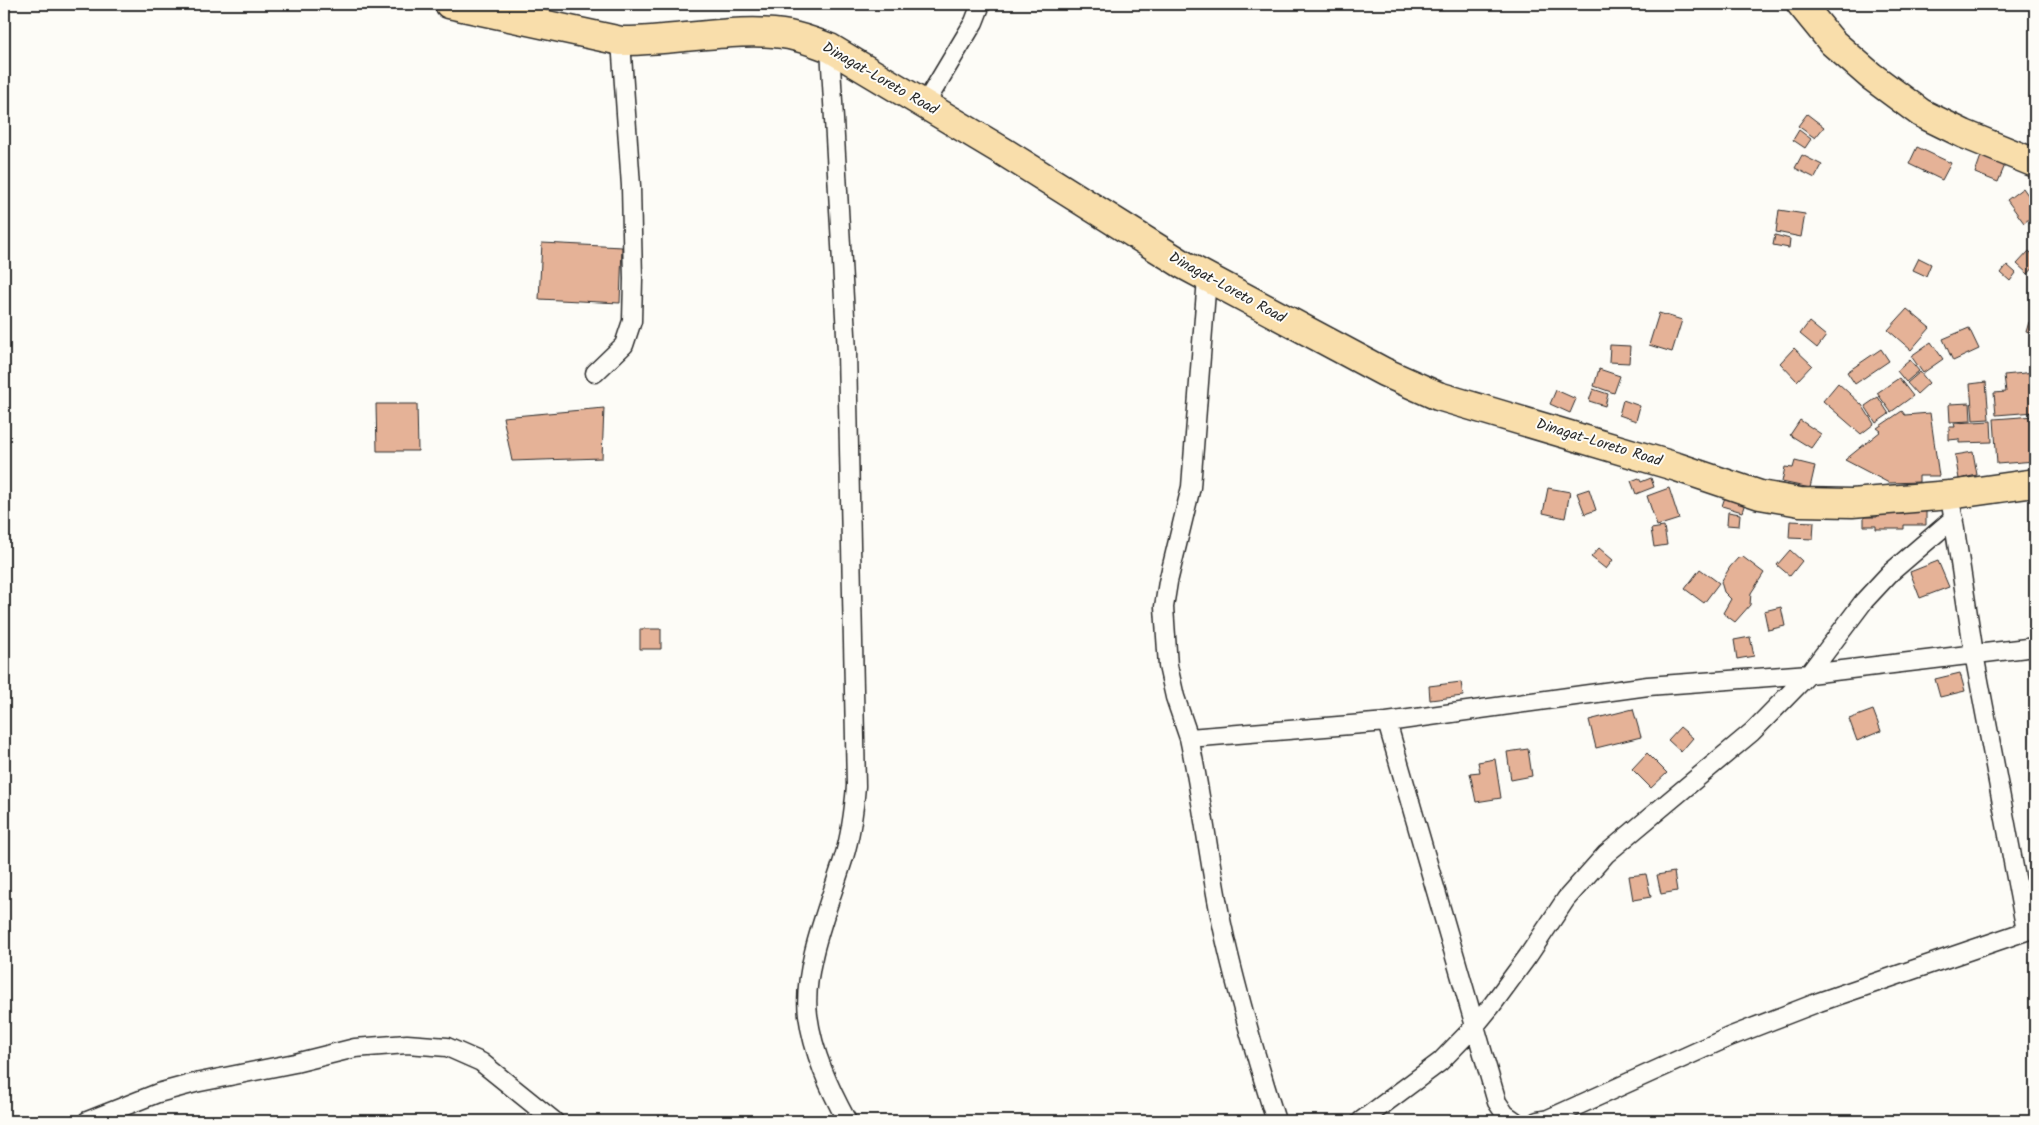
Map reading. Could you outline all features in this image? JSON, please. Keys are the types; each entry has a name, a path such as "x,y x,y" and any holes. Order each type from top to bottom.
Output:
{"main road":[{"name":"Dinagat-Loreto Road","path":"449,4 621,41 760,34 787,35 830,48 1004,152 1184,265 1384,372 1438,396 1677,466 1760,495 1800,502 1952,507 2035,483"},
{"path":"1801,4 1832,42 1871,76 1921,113 1964,134 2035,163"}],"street":[{"path":"925,104 974,22 981,4"},
{"path":"595,373 624,345 632,320 632,186 621,41"},
{"path":"830,48 847,352 856,786 853,822 845,855 811,966 808,1014 815,1054 847,1121"},
{"path":"1207,278 1190,487 1164,607 1168,666 1174,697 1189,738 1220,915 1256,1059 1276,1121"},
{"path":"1537,1121 1548,1118 1729,1037 1818,1002 2031,929 1974,654 1952,507"},
{"path":"1361,1121 1440,1062 1474,1027 1528,956 1566,899 1606,854 1752,732 1809,674 1864,601 1952,507"},
{"path":"1189,738 1387,722 1648,686 1809,674 2035,647"},
{"path":"1387,722 1496,1102 1505,1114 1515,1121"},
{"path":"87,1121 158,1093 195,1083 295,1063 355,1048 407,1044 447,1047 480,1062 554,1121"}],"building":[{"path":"1807,114 1824,127 1815,138 1798,126"},
{"path":"1799,130 1811,139 1805,148 1793,140"},
{"path":"1917,147 1951,163 1942,180 1909,164"},
{"path":"1802,155 1822,165 1815,178 1795,168"},
{"path":"1981,156 2005,165 1998,182 1975,173"},
{"path":"2023,188 2035,205 2035,214 2024,223 2007,200"},
{"path":"1779,210 1805,214 1801,237 1776,232"},
{"path":"1775,235 1790,239 1789,248 1773,245"},
{"path":"542,243 622,247 620,303 539,299"},
{"path":"2029,251 2035,257 2035,266 2028,274 2017,264"},
{"path":"1919,258 1931,264 1926,276 1913,270"},
{"path":"2007,265 2016,273 2010,281 2001,273"},
{"path":"1907,309 1930,328 1911,350 1888,330"},
{"path":"1659,313 1682,320 1672,352 1649,345"},
{"path":"1809,322 1826,336 1817,348 1800,334"},
{"path":"2029,322 2035,323 2035,335 2026,332"},
{"path":"1969,328 1979,349 1953,361 1943,339"},
{"path":"1931,342 1943,359 1923,373 1911,356"},
{"path":"1610,345 1630,346 1629,363 1609,362"},
{"path":"1794,348 1812,365 1797,381 1780,363"},
{"path":"1881,349 1889,361 1855,384 1847,372"},
{"path":"1910,360 1919,371 1906,382 1897,371"},
{"path":"1599,369 1620,376 1614,393 1594,386"},
{"path":"1920,372 1929,383 1917,394 1907,383"},
{"path":"2035,372 2035,412 1996,415 1994,393 2006,392 2004,375"},
{"path":"1899,378 1913,396 1891,412 1877,393"},
{"path":"1986,382 1989,419 1973,420 1970,384"},
{"path":"1838,383 1862,405 1874,424 1861,434 1823,401"},
{"path":"1593,389 1608,394 1605,406 1589,401"},
{"path":"1556,390 1576,399 1570,413 1550,404"},
{"path":"1878,397 1889,414 1876,423 1865,406"},
{"path":"1623,400 1640,406 1636,421 1619,415"},
{"path":"1970,403 1971,421 1950,422 1949,404"},
{"path":"376,404 417,404 418,451 377,451"},
{"path":"604,408 602,458 512,461 503,417"},
{"path":"1902,411 1905,415 1930,413 1939,476 1919,476 1919,482 1889,483 1845,460 1881,431 1877,428"},
{"path":"2035,416 2035,461 1997,464 1994,419"},
{"path":"1800,420 1821,434 1811,448 1790,435"},
{"path":"1991,421 1992,442 1959,443 1959,439 1949,440 1949,427 1955,427 1954,423"},
{"path":"1973,452 1977,475 1959,479 1955,455"},
{"path":"1795,461 1815,466 1810,488 1782,482 1785,467 1793,468"},
{"path":"1639,478 1641,482 1651,478 1654,487 1636,494 1631,481"},
{"path":"1548,488 1570,492 1565,518 1543,513"},
{"path":"1669,488 1679,519 1657,526 1647,496"},
{"path":"1589,489 1596,510 1585,514 1577,493"},
{"path":"1726,494 1746,500 1742,512 1722,506"},
{"path":"1904,508 1926,508 1926,525 1904,525 1904,529 1876,529 1876,526 1864,526 1864,517 1877,517 1878,514 1905,514"},
{"path":"1728,512 1740,514 1739,526 1727,525"},
{"path":"1790,521 1814,522 1813,539 1789,538"},
{"path":"1664,527 1667,545 1654,547 1651,529"},
{"path":"1599,548 1613,560 1606,569 1591,557"},
{"path":"1790,550 1802,561 1790,576 1777,565"},
{"path":"1743,557 1764,573 1751,593 1750,605 1735,622 1723,613 1731,599 1724,592 1721,582 1730,567 1738,558"},
{"path":"1938,561 1949,587 1920,598 1910,572"},
{"path":"1700,569 1719,583 1704,603 1685,589"},
{"path":"1781,607 1785,626 1768,630 1764,611"},
{"path":"640,629 661,629 661,649 640,649"},
{"path":"1750,637 1754,656 1737,659 1734,640"},
{"path":"1960,673 1965,691 1940,697 1935,679"},
{"path":"1461,682 1463,696 1430,700 1429,686"},
{"path":"1633,709 1641,737 1596,748 1589,720"},
{"path":"1873,710 1881,731 1857,741 1849,719"},
{"path":"1680,727 1693,738 1681,752 1668,740"},
{"path":"1528,749 1532,776 1511,780 1507,752"},
{"path":"1647,753 1667,773 1651,788 1632,769"},
{"path":"1495,759 1501,798 1476,802 1470,773 1480,772 1478,762"},
{"path":"1674,872 1677,891 1661,894 1657,875"},
{"path":"1646,874 1651,897 1633,900 1629,876"}]}
